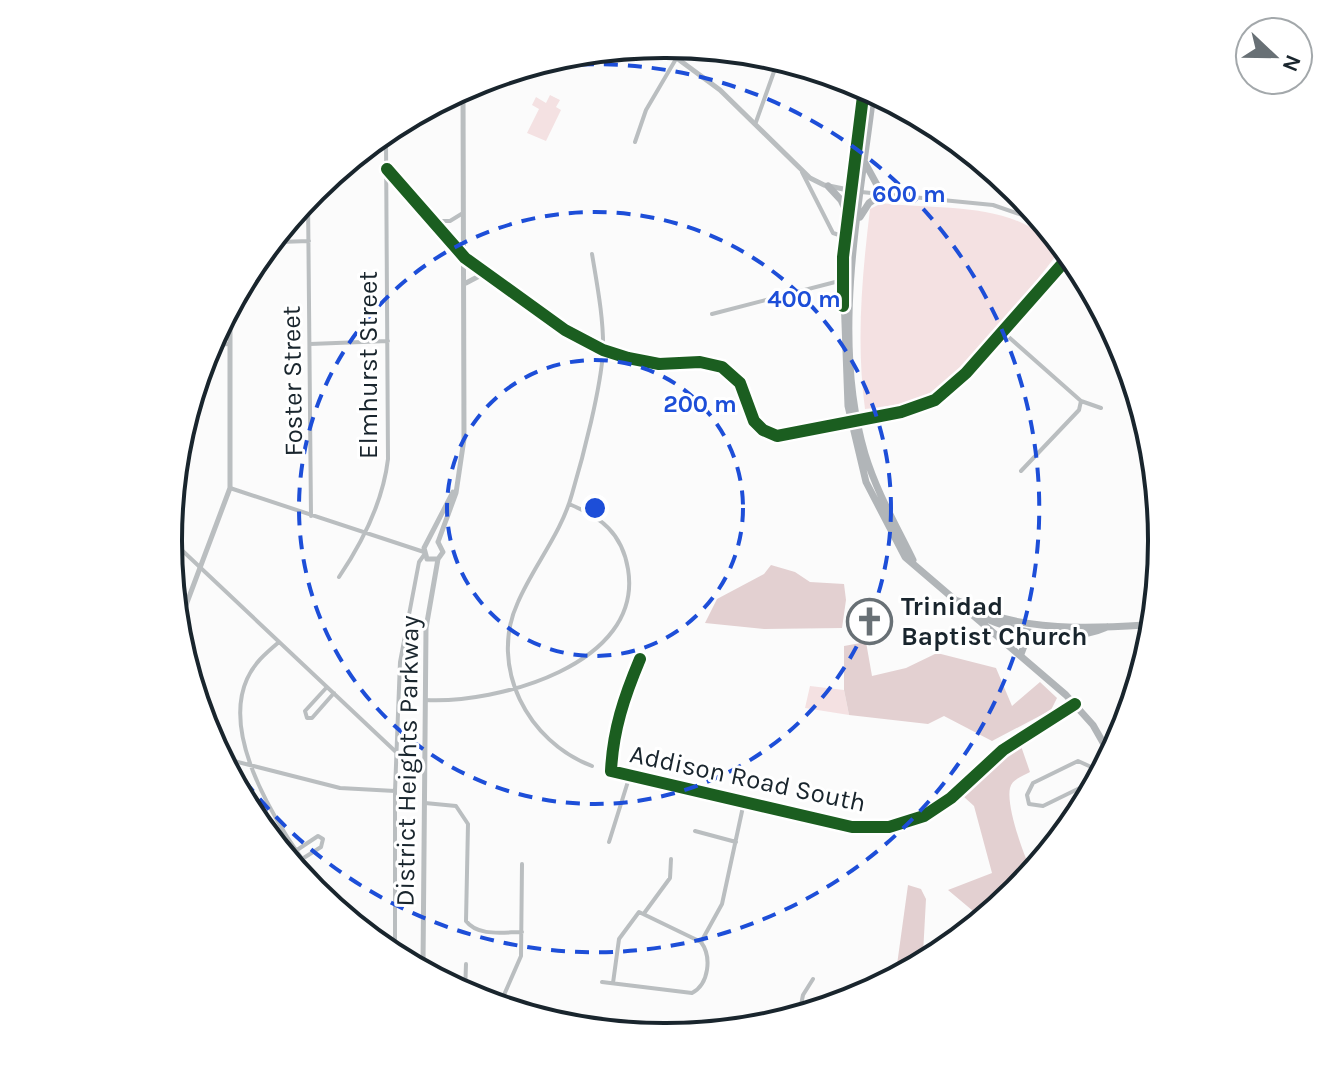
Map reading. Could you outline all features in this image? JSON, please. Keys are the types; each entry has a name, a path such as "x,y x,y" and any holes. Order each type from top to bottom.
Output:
{"main road":[{"path":"862,101 845,237 843,280 858,456 876,505 905,557 1021,654 1075,704 1103,743"},
{"path":"854,420 851,316 857,222 872,105"},
{"path":"857,222 869,203 882,194 864,161"},
{"path":"828,186 841,200 848,218"},
{"path":"956,602 1035,633"},
{"path":"1018,626 1140,625"},
{"path":"1018,626 1016,640 1021,654"},
{"path":"1021,654 1028,635 1095,632 1107,627"}],"street":[{"path":"635,142 646,110 676,58"},
{"path":"679,58 756,122 798,167 828,186 993,205 1021,214"},
{"path":"756,122 774,70"},
{"path":"230,488 424,554 430,560 438,559 443,552 438,542 458,480 465,422 463,103"},
{"name":"Elmhurst Street","path":"339,577 363,534 387,467 386,147"},
{"path":"798,167 833,233 845,237"},
{"path":"387,169 465,258 575,336 603,350 653,363 700,362 722,367 740,383 754,421 773,435 901,412 935,400 959,381 1061,265"},
{"path":"432,221 458,218 464,211"},
{"name":"Foster Street","path":"308,215 311,516"},
{"path":"286,242 309,241"},
{"path":"592,254 603,350 569,504 513,613 509,644 514,688 542,734 569,756 592,766"},
{"path":"465,283 485,273"},
{"path":"712,314 843,280"},
{"path":"187,602 230,488 230,331"},
{"path":"1003,332 1081,401 1101,408"},
{"path":"310,344 388,341"},
{"path":"224,344 230,344"},
{"path":"1021,471 1079,410 1081,401"},
{"path":"424,554 458,480"},
{"path":"425,700 451,700 549,678 590,653 611,631 626,602 629,576 619,542 603,520 569,504"},
{"path":"427,543 438,542"},
{"path":"183,551 396,752"},
{"name":"District Heights Parkway","path":"395,941 395,791 401,649 419,562 424,554"},
{"name":"District Heights Parkway","path":"423,957 426,628 438,559"},
{"path":"279,642 255,665 244,689 244,731 252,766 270,808 296,850 302,859 321,847 323,839 318,836 296,850"},
{"name":"Addison Road South","path":"640,659 623,699 611,747 611,771 844,826 896,825 939,807 1003,750 1075,704"},
{"path":"327,687 305,711 307,718 312,718 334,693"},
{"path":"1079,788 1043,806 1029,804 1027,795 1033,783 1078,761 1089,766"},
{"path":"236,762 340,788 395,791"},
{"path":"609,842 630,775"},
{"path":"701,942 722,904 744,802"},
{"path":"425,803 456,806 467,823 466,921 470,927 483,931 522,932"},
{"path":"695,831 736,842"},
{"path":"613,983 619,939 635,915 645,912 670,878 671,859"},
{"path":"504,995 520,962 522,864"},
{"path":"602,982 694,992 701,986 708,962 701,942 645,912"},
{"path":"466,964 467,980"},
{"path":"801,1003 813,979"}],"shaded area":[{"path":"550,95 560,100 556,107 561,110 546,141 527,133 539,109 532,105 536,97 546,103"},
{"path":"882,203 953,208 1002,216 1036,232 1055,257 998,328 947,381 917,399 865,409 861,309 870,209"},
{"path":"771,565 795,572 810,582 844,584 846,600 842,628 764,629 705,623 717,599 764,574"},
{"path":"866,642 872,676 906,668 937,653 996,668 1012,706 1040,682 1057,698 1051,710 992,741 944,716 928,724 849,715 844,690 844,646"},
{"path":"810,686 844,690 849,715 805,708"},
{"path":"1021,746 1030,772 1013,782 1009,796 1027,860 973,911 948,890 992,873 974,806 963,796 986,770"},
{"path":"908,885 921,889 926,899 923,948 897,963"}],"cycle path":[{"path":"843,306 843,257 862,101"},
{"path":"387,169 465,258 565,330 603,350 628,358 659,364 700,362 722,367 740,383 754,421 763,430 777,436 901,412 935,400 966,373 1061,265"},
{"path":"640,659 620,714 611,771 852,827 889,827 924,816 951,798 1003,750 1075,704"}],"place":[{"name":"Trinidad Baptist Church","path":"870,621"}]}
